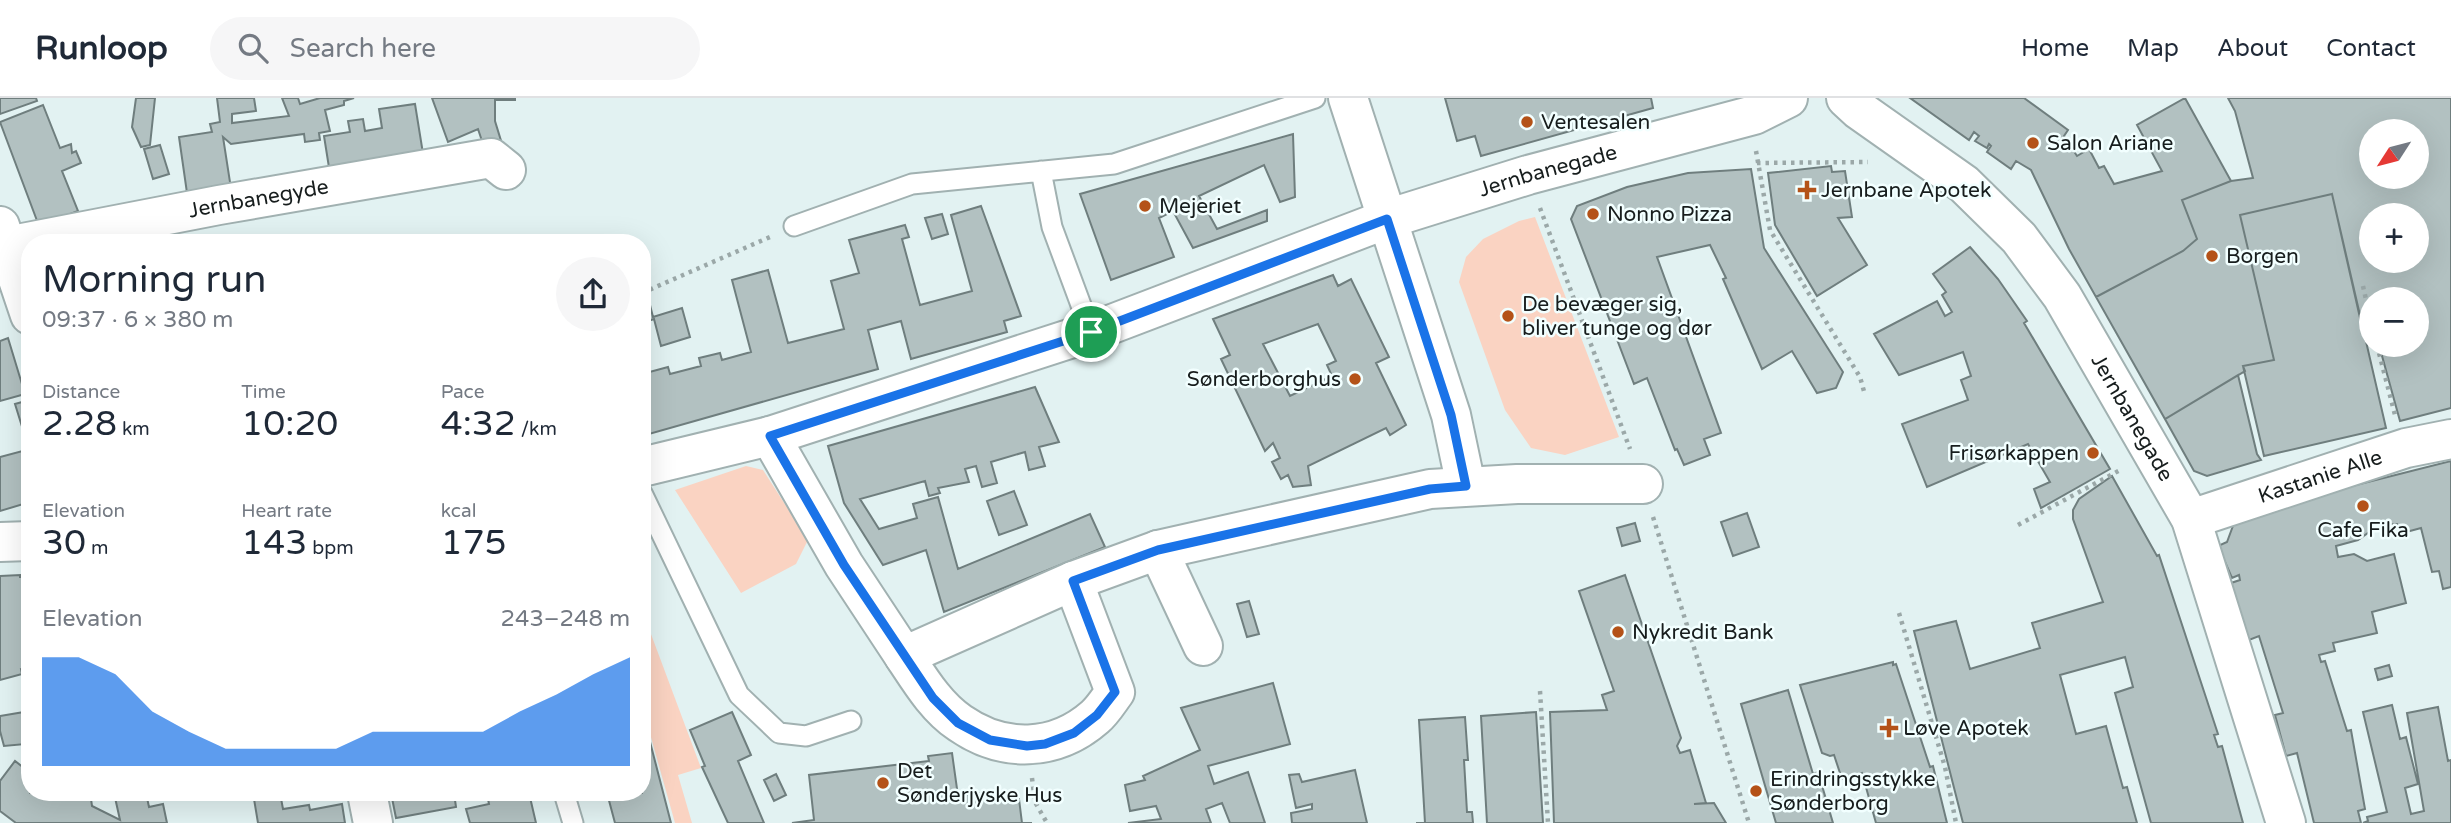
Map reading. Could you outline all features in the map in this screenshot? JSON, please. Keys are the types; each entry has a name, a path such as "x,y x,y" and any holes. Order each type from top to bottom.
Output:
{"street":[{"path":"1348,98 1451,415 1466,486"},
{"name":"Jernbanegade","path":"651,465 770,436 1091,332 1387,219 1788,98"},
{"name":"Jernbanegade","path":"1846,98 1964,184 2019,238 2062,296 2191,519 2286,823"},
{"name":"Jernbanegyde","path":"132,234 233,203 491,158 506,170"},
{"path":"770,436 844,565 933,698 958,723 990,740 1027,746 1045,744 1074,733 1097,715 1115,692 1073,581"},
{"name":"Kastanie Alle","path":"2191,519 2406,448 2451,439"},
{"path":"904,656 1073,581 1158,550 1430,489 1466,486 1643,484"},
{"path":"0,542 21,541"},
{"path":"1158,550 1203,646"},
{"path":"369,801 373,823"}],"lane":[{"path":"794,226 912,184 1114,164 1314,98"},
{"path":"1041,171 1052,228 1091,332"},
{"path":"651,512 739,695 779,733 806,736 851,721"},
{"path":"566,801 573,823"}],"path":[{"path":"1751,107 1757,163 1770,230 1860,377 1865,395"},
{"path":"1757,163 1932,162"},
{"path":"651,289 794,226"},
{"path":"2380,357 2397,425"},
{"path":"2018,525 2152,453"},
{"path":"1899,613 1945,767 1956,823"},
{"path":"1540,691 1548,823"},
{"path":"1027,746 1035,802 1047,823"}],"shaded area":[{"path":"1535,217 1619,437 1565,455 1531,448 1505,410 1459,282 1466,257 1483,239 1519,221"},
{"path":"746,466 763,470 808,540 796,564 741,593 675,490"},
{"path":"651,634 701,768 678,775 692,823 675,823 651,737"}],"building":[{"path":"0,98 36,98 37,101 0,114"},
{"path":"136,98 155,98 150,145 141,147 132,127"},
{"path":"217,98 254,98 256,111 232,114 232,123 289,116 282,98 298,98 300,104 320,98 354,98 344,101 344,105 325,110 330,131 319,133 320,140 305,142 304,134 231,144 223,137 232,195 188,200 179,137 212,132 210,124 220,122"},
{"path":"432,98 515,98 495,100 495,121 502,144 485,150 478,129 448,142"},
{"name":"Ventesalen","path":"1445,98 1651,98 1653,108 1481,156 1475,136 1457,141"},
{"path":"1910,98 2024,98 2068,130 2064,136 2077,156 2089,149 2099,168 2104,166 2114,184 2162,171 2137,125 2185,98 2231,181 2182,200 2197,239 2183,251 2096,297 2069,249 2031,170 2016,161 2011,169 1987,152 1991,146 1989,144 1987,148 1975,141 1979,136 1974,132 1969,140"},
{"name":"Borgen","path":"2228,98 2451,98 2451,408 2400,421 2382,357 2429,357 2429,287 2359,287 2359,313 2332,194 2240,215 2274,360 2243,366 2245,371 2165,419 2096,297 2183,251 2197,239 2182,200 2231,181 2253,178 2235,111"},
{"path":"415,104 425,166 331,180 324,136 350,132 348,121 363,119 365,131 382,128 379,109"},
{"path":"43,105 60,148 71,144 72,153 76,151 81,163 62,171 78,211 39,226 0,122"},
{"name":"Mejeriet","path":"1293,134 1295,197 1280,202 1264,165 1199,196 1217,229 1267,210 1267,221 1193,248 1173,211 1159,218 1174,257 1111,280 1080,194"},
{"path":"160,145 169,174 153,179 144,149"},
{"path":"1831,166 1832,172 1845,171 1852,217 1838,218 1867,265 1817,296 1775,225 1768,173"},
{"path":"1751,169 1764,248 1843,372 1836,388 1817,393 1792,351 1762,369 1710,245 1657,257 1721,433 1704,439 1710,455 1684,465 1677,449 1675,450 1647,378 1634,384 1571,219 1577,206 1627,187 1688,173"},
{"path":"2332,194 2359,311 2359,357 2370,357 2386,428 2264,456 2243,366 2274,360 2240,215"},
{"path":"981,206 1021,316 1004,321 1007,332 911,359 901,321 868,330 878,369 651,433 651,372 668,367 670,374 701,366 699,358 720,353 722,360 751,352 732,280 768,270 788,343 844,329 831,281 859,273 849,240 905,225 909,237 902,239 920,305 972,291 951,215"},
{"path":"942,214 948,234 932,239 925,218"},
{"path":"1970,247 1998,279 2027,321 2024,323 2110,469 2041,508 2034,489 2050,482 2028,444 1927,487 1902,424 1968,400 1961,380 1971,376 1963,352 1899,375 1874,334 1937,301 1945,316 1952,312 1942,295 1946,292 1933,274"},
{"name":"Sønderborghus","path":"1333,275 1338,286 1351,279 1389,357 1376,363 1406,425 1390,435 1386,428 1308,466 1311,485 1293,487 1288,475 1281,479 1272,462 1280,458 1273,443 1265,451 1221,359 1230,355 1213,319","holes":["1318,324 1336,361 1327,365 1332,376 1290,396 1263,344"]},
{"path":"682,308 690,337 661,346 654,319 651,320 651,309 653,317"},
{"path":"8,338 21,381 21,395 0,401 0,341"},
{"path":"2238,375 2257,454 2261,460 2207,476 2194,471 2165,419"},
{"path":"1035,387 1059,442 1039,447 1045,466 1029,470 1025,452 991,462 997,483 982,487 976,466 965,469 969,482 938,488 940,493 929,496 925,481 860,499 879,529 917,518 913,504 938,497 958,569 1090,514 1105,547 944,612 926,550 883,565 844,503 828,446"},
{"path":"21,402 21,423 15,404"},
{"path":"21,451 21,505 0,511 0,457"},
{"path":"2451,461 2451,587 2443,589 2439,571 2432,572 2421,528 2399,534 2397,524 2379,525 2358,540 2336,546 2338,557 2354,554 2367,561 2394,554 2406,603 2372,612 2377,633 2333,643 2335,651 2319,655 2321,662 2325,661 2347,731 2351,730 2365,809 2358,811 2361,823 2314,823 2297,753 2286,756 2275,715 2283,713 2259,636 2249,640 2231,583 2240,580 2239,575 2232,578 2218,546 2227,542 2237,515"},
{"path":"2112,476 2157,556 2159,555 2218,734 2214,735 2218,747 2222,746 2243,823 2151,823 2115,693 2133,687 2125,657 2060,675 2076,734 2106,726 2123,788 2127,787 2137,823 1963,823 1914,631 1956,621 1970,669 2040,648 2032,623 2103,602 2073,519 2073,510 2079,499"},
{"path":"1014,491 1027,525 999,535 987,501"},
{"path":"1747,513 1759,547 1733,556 1721,522"},
{"path":"1635,523 1640,541 1622,546 1617,528"},
{"path":"1625,575 1681,738 1677,746 1680,753 1690,750 1706,803 1694,804 1714,803 1726,823 1554,823 1550,712 1607,710 1602,695 1614,691 1579,591"},
{"path":"0,576 21,577 21,674 0,680"},
{"path":"1249,601 1259,634 1247,637 1237,604"},
{"path":"1893,662 1893,665 1896,664 1930,767 1933,766 1947,823 1876,823 1862,773 1842,779 1834,755 1822,753 1800,685"},
{"path":"2389,665 2392,676 2378,680 2375,669"},
{"path":"1273,683 1290,744 1208,766 1214,784 1248,772 1265,823 1230,823 1222,803 1206,809 1211,823 1128,823 1161,819 1156,806 1130,811 1125,785 1145,780 1143,776 1200,750 1181,708"},
{"path":"1788,690 1813,774 1818,772 1833,823 1776,823 1741,704"},
{"path":"2392,705 2400,739 2406,737 2418,784 2405,788 2411,814 2424,811 2407,713 2438,707 2448,761 2451,760 2451,823 2363,823 2368,821 2367,817 2387,812 2363,712"},
{"path":"21,712 21,744 4,746 0,716"},
{"path":"732,712 751,755 738,761 764,823 728,823 702,767 705,766 690,730"},
{"path":"1536,712 1543,823 1487,823 1481,716"},
{"path":"1465,717 1467,812 1472,812 1473,823 1425,823 1419,720"},
{"path":"651,746 671,823 615,823 609,801 651,801"},
{"name":"Det Sønderjyske Hus","path":"952,753 958,796 1001,791 1002,801 1019,799 1022,823 792,823 814,820 809,775 929,761 928,756"},
{"path":"15,761 21,766 21,801 91,801 92,806 120,820 116,801 148,801 149,807 163,804 167,823 16,823 0,811 0,781"},
{"path":"1355,770 1367,823 1292,823 1291,813 1312,809 1312,804 1296,808 1289,775 1299,774 1302,782"},
{"path":"776,774 786,795 774,801 764,780"},
{"path":"254,801 282,801 283,809 309,805 310,810 342,804 345,823 258,823"},
{"path":"393,801 455,801 456,807 396,818"},
{"path":"488,801 531,801 536,823 470,823 466,809 489,804"}],"place":[{"name":"Ventesalen","path":"1527,122"},
{"name":"Salon Ariane","path":"2033,143"},
{"name":"Jernbane Apotek","path":"1807,190"},
{"name":"Mejeriet","path":"1145,206"},
{"name":"Nonno Pizza","path":"1593,214"},
{"name":"Borgen","path":"2212,256"},
{"name":"De bevæger sig, bliver tunge og dør","path":"1508,316"},
{"name":"Sønderborghus","path":"1355,379"},
{"name":"Frisørkappen","path":"2093,453"},
{"name":"Cafe Fika","path":"2363,506"},
{"name":"Nykredit Bank","path":"1618,632"},
{"name":"Løve Apotek","path":"1889,728"},
{"name":"Det Sønderjyske Hus","path":"883,783"},
{"name":"Erindringsstykke Sønderborg","path":"1756,791"}],"route":[{"path":"1387,219 1451,415 1466,486 1430,489 1158,550 1073,581 1115,692 1097,715 1074,733 1045,744 1027,746 990,740 958,723 933,698 844,565 770,436 1091,332 1387,219"}]}
